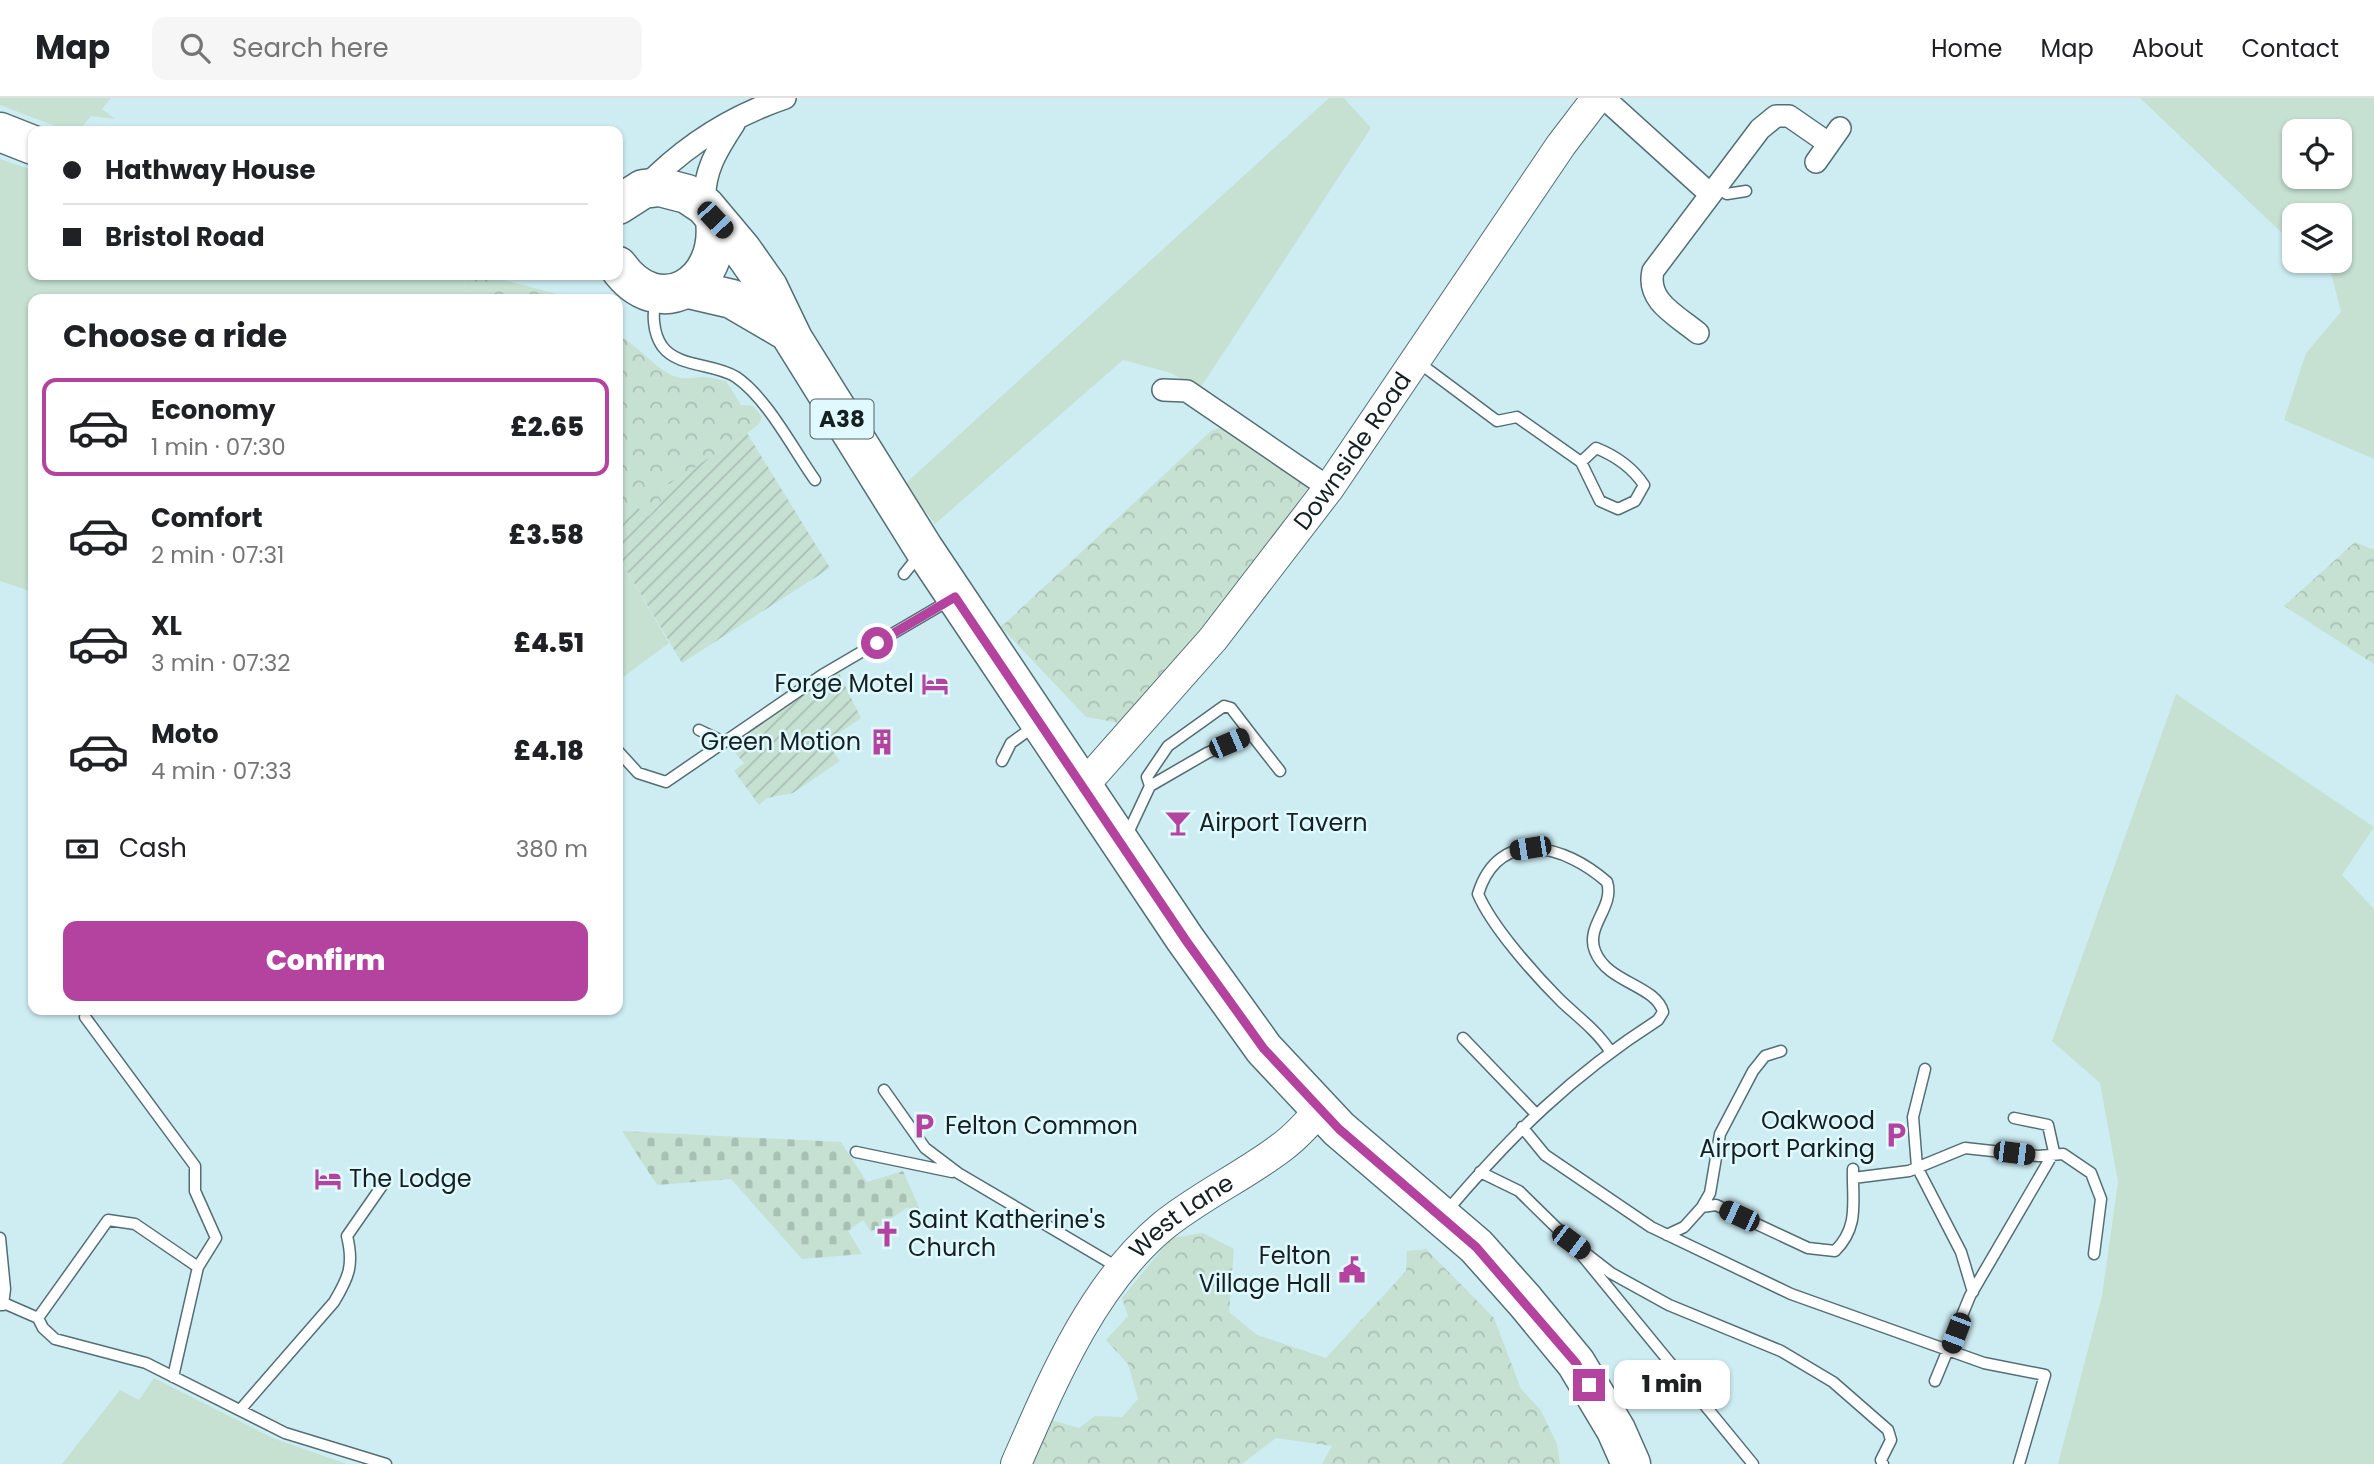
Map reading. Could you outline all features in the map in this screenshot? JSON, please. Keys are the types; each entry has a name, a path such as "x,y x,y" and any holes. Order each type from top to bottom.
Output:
{"highway":[{"path":"0,132 28,143"},
{"path":"630,197 660,187 673,189 710,213 717,237 714,253 702,277 641,281"},
{"name":"A38","path":"710,213 754,265 774,297 790,333 914,562 955,597 1041,721 1185,939 1264,1049 1320,1110 1476,1247 1576,1363 1616,1430 1631,1464"},
{"name":"A38","path":"641,281 732,299 790,333"}],"street":[{"path":"630,197 667,163 738,119 785,98"},
{"name":"Downside Road","path":"1084,785 1213,639 1329,488 1561,145 1597,98"},
{"path":"1604,98 1713,190"},
{"path":"1698,333 1654,297 1649,285 1653,271 1760,129 1776,116 1788,116 1834,136 1816,162"},
{"path":"710,213 704,185 710,163 738,119"},
{"path":"1163,390 1187,391 1329,488"},
{"name":"West Lane","path":"1016,1464 1069,1353 1121,1270 1160,1229 1217,1187 1270,1155 1298,1134 1320,1110"}],"lane":[{"path":"1713,190 1727,194 1746,191"},
{"path":"641,281 653,309 655,328 663,348 682,360 724,371 748,387 815,480"},
{"path":"1416,360 1497,421 1517,417 1581,462 1600,500 1618,509 1635,501 1644,485 1636,473 1612,454 1596,448 1581,462"},
{"path":"623,756 638,773 666,782 722,741 822,676 955,597"},
{"path":"1150,786 1147,777 1168,747 1224,706 1231,708 1280,771"},
{"path":"1002,761 1011,743 1041,721"},
{"path":"699,730 722,741"},
{"path":"1122,844 1150,786 1207,752 1251,734"},
{"path":"1442,1216 1536,1114 1610,1051 1658,1020 1663,1012 1661,1003 1620,979 1595,952 1593,939 1610,892 1607,883 1580,864 1549,850 1511,850 1496,860 1484,876 1478,894 1486,913 1559,999 1600,1037 1610,1051"},
{"path":"85,1017 195,1166 195,1191 216,1238 198,1267 173,1377"},
{"path":"1463,1038 1536,1114"},
{"path":"1667,1235 1684,1227 1702,1207 1710,1193 1720,1134 1753,1071 1765,1056 1781,1051"},
{"path":"1925,1069 1913,1117 1917,1167 1961,1252 1973,1292"},
{"path":"884,1090 925,1148 958,1173 1121,1270"},
{"path":"1935,1381 1973,1292 2054,1152 2048,1125 2014,1118"},
{"path":"1522,1127 1545,1155 1667,1235 1791,1294 1984,1363 2045,1375 2019,1464"},
{"path":"1702,1207 1716,1205 1808,1248 1835,1251 1852,1230 1855,1207 1853,1174 1909,1171 1965,1148 2038,1156 2054,1152 2063,1154 2091,1173 2101,1199 2094,1254"},
{"path":"856,1152 958,1173"},
{"path":"1480,1172 1518,1191 1571,1242 1611,1273 1669,1305 1781,1351 1833,1382 1888,1430 1891,1440 1881,1460 1883,1464"},
{"path":"240,1410 334,1302 346,1282 353,1258 347,1236 386,1180"},
{"path":"38,1318 108,1220 135,1224 198,1267"},
{"path":"0,1238 5,1289 1,1305 38,1318 43,1328 55,1339 146,1363 285,1433 386,1464"},
{"path":"1571,1242 1753,1464"}],"green space":[{"path":"0,98 111,98 102,109 115,119 91,116 83,126 55,126 0,105"},
{"path":"1329,98 1344,98 1371,128 1199,390 1171,373 1123,360 935,524 905,484"},
{"path":"2140,98 2374,98 2374,459 2284,420 2306,353 2341,312 2331,273 2352,273 2352,203 2282,203 2282,233"},
{"path":"0,159 28,168 28,280 464,280 468,294 28,294 28,590 0,581"},
{"path":"464,280 504,280 557,294 468,294"},
{"path":"623,338 671,375 726,381 741,405 753,406 762,417 759,424 747,433 658,492 662,502 649,516 633,504 623,509"},
{"path":"1229,426 1308,488 1131,725 1086,717 1001,627 1212,430"},
{"path":"747,433 830,568 682,663 623,564 623,509 633,504 649,516 662,502 657,492"},
{"path":"2355,542 2374,550 2374,664 2284,606"},
{"path":"623,565 669,643 623,677"},
{"path":"838,671 861,718 826,742 840,761 793,793 767,798 759,805 734,771 744,763 729,746"},
{"path":"2176,694 2374,827 2342,875 2374,909 2374,1464 2058,1464 2102,1296 2118,1182 2100,1083 2052,1041"},
{"path":"622,1131 841,1142 867,1182 903,1171 921,1212 914,1216 908,1207 871,1232 863,1220 848,1231 862,1254 802,1259 731,1179 657,1185"},
{"path":"1203,1233 1234,1249 1229,1312 1257,1335 1326,1358 1406,1271 1407,1251 1426,1249 1494,1318 1521,1389 1540,1409 1557,1444 1560,1464 1322,1464 1332,1446 1276,1438 1242,1464 1027,1464 1044,1418 1079,1428 1095,1416 1122,1417 1138,1399 1128,1364 1106,1340 1128,1316 1122,1298 1171,1238"},
{"path":"154,1378 275,1439 347,1464 62,1464 120,1390 139,1400"}],"place":[{"name":"Forge Motel","path":"935,684"},
{"name":"Green Motion","path":"882,742"},
{"name":"Airport Tavern","path":"1178,823"},
{"name":"Felton Common","path":"924,1126"},
{"name":"Oakwood Airport Parking","path":"1896,1135"},
{"name":"The Lodge","path":"328,1179"},
{"name":"Saint Katherine's Church","path":"887,1234"},
{"name":"Felton Village Hall","path":"1352,1270"}],"route":[{"path":"877,643 955,597 1084,785 1185,939 1264,1049 1339,1129 1476,1247 1576,1363 1589,1385"}]}
